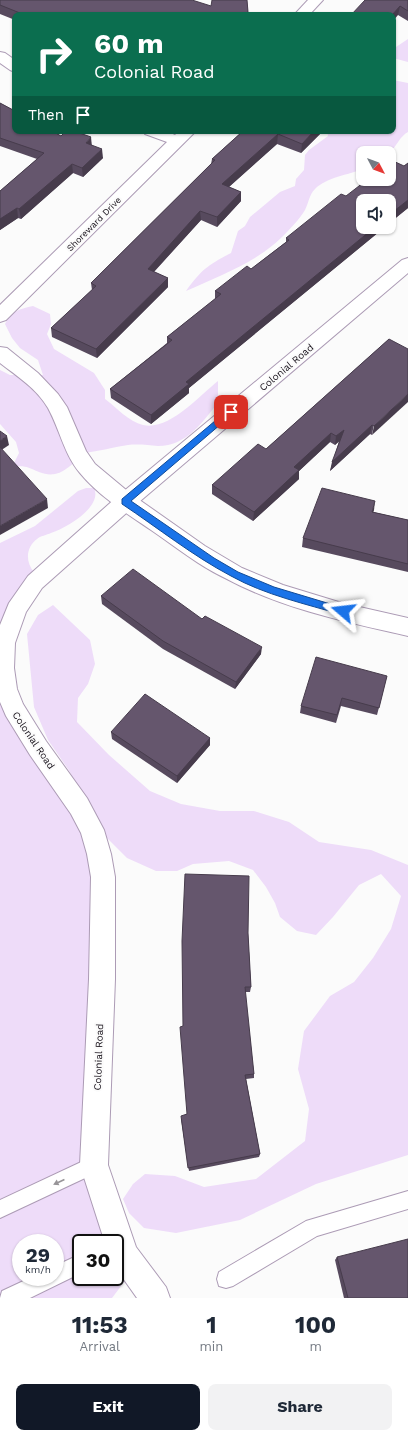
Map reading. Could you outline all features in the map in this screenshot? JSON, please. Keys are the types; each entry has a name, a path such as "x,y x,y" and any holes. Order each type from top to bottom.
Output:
{"street":[{"path":"304,12 316,0"},
{"path":"0,56 12,65"},
{"path":"170,134 183,136"},
{"name":"Shoreward Drive","path":"0,316 183,136"},
{"name":"Colonial Road","path":"114,1234 94,1165 102,979 102,869 92,830 79,806 38,748 14,709 6,689 3,668 4,643 17,608 35,582 125,502 408,264"},
{"path":"0,353 44,389 56,406 78,456 87,468 125,502 211,560 235,575 272,590 343,611 408,627"},
{"name":"Colonial Road","path":"124,1255 155,1298"}],"lane":[{"path":"0,1209 94,1165"},
{"path":"226,1279 313,1228 408,1200"},
{"path":"9,1298 34,1286"}],"shaded area":[{"path":"408,39 408,62 396,59 396,47"},
{"path":"396,81 408,83 408,132 395,146 356,146 356,171 325,182 315,189 310,196 305,210 294,225 271,247 248,262 186,291 196,278 206,269 216,261 231,253 238,231 245,226 250,217 280,192 295,186 296,179 304,170 305,155 309,150 328,136 328,134 396,134"},
{"path":"33,306 50,314 51,324 47,334 54,349 94,373 105,390 105,399 133,421 143,425 163,423 183,411 218,381 218,403 193,432 177,442 168,445 128,445 82,453 64,471 52,474 46,474 26,467 12,467 19,453 16,442 0,424 0,370 10,375 43,375 38,360 20,348 12,338 5,324 10,316 16,311"},
{"path":"86,488 94,488 95,495 93,502 82,516 65,527 38,538 33,542 29,550 28,559 34,572 3,668 92,830 94,1165 121,1234 72,1234 72,1286 121,1286 112,1298 0,1298 0,543 35,526 78,491"},
{"path":"53,605 90,640 95,664 88,684 78,698 77,722 109,755 150,791 181,804 220,811 254,811 289,822 319,842 371,850 408,865 408,1155 316,1184 240,1220 176,1233 144,1228 129,1213 123,1199 133,1184 145,1174 175,1176 204,1187 256,1179 305,1141 309,1109 298,1069 304,1031 330,996 354,982 373,958 391,929 401,896 381,874 359,885 316,935 297,931 280,917 275,903 266,887 253,870 229,861 193,864 177,871 156,871 127,858 107,838 68,769 48,740 34,707 27,634 38,615"},
{"path":"124,1243 134,1269 124,1282"}],"building":[{"path":"0,0 192,0 211,6 212,0 247,0 248,12 18,12 0,5"},
{"path":"365,0 408,0 408,11 400,6 395,12 354,12"},
{"path":"0,103 12,109 12,134 57,134 61,136 63,134 82,134 91,137 86,143 102,149 82,168 72,164 19,209 17,208 0,219 0,191 44,153 0,138"},
{"path":"240,134 278,134 222,184 241,192 217,217 200,211 148,269 168,278 96,349 51,328 96,286 91,283 215,160 212,159"},
{"path":"278,134 311,134 302,144"},
{"path":"396,162 404,166 408,163 408,200 396,209 396,194 356,194 356,234 366,234 186,382 189,384 151,415 110,389 172,340 167,337 221,294 215,291 247,266 251,269 289,240 286,238 341,194 346,196 359,186 396,186"},
{"path":"389,339 408,349 408,394 332,462 344,430 336,436 331,433 294,467 299,470 254,512 212,485 258,444 266,449"},
{"path":"0,431 7,436 0,441"},
{"path":"0,447 47,499 0,526"},
{"path":"322,488 375,501 372,512 408,520 408,564 303,538"},
{"path":"133,569 202,619 205,616 262,647 236,682 163,641 101,596"},
{"path":"316,657 387,676 379,708 342,698 337,715 301,706"},
{"path":"145,694 210,738 177,776 111,732"},
{"path":"185,874 249,876 248,933 251,987 245,987 254,1074 245,1075 260,1154 188,1168 181,1116 187,1114 180,1027 183,1026 182,941"},
{"path":"408,1239 408,1298 348,1298 337,1257"}],"route":[{"path":"231,412 125,502 235,575 272,590 343,611"}]}
